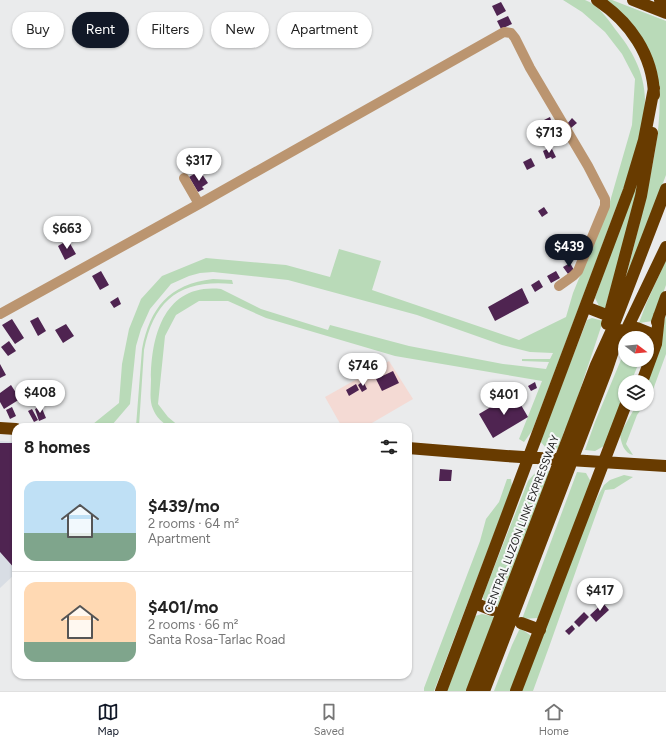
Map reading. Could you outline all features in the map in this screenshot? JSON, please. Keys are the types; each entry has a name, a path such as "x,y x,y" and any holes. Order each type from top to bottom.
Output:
{"highway":[{"path":"598,0 621,20 637,38 647,59 654,88 655,112 649,158 602,367"},
{"path":"633,0 666,13"},
{"path":"660,0 666,2"},
{"path":"441,691 629,190 644,140 654,88"},
{"path":"602,367 611,332 666,189"},
{"path":"602,367 619,332 666,209"},
{"path":"602,367 666,247"},
{"path":"653,331 666,297"},
{"path":"586,307 604,314"},
{"path":"645,375 656,344 659,316"},
{"path":"637,328 644,331"},
{"name":"CENTRAL LUZON LINK EXPRESSWAY","path":"472,691 557,484 602,367"},
{"path":"516,691 624,411"},
{"path":"0,428 12,428"},
{"path":"412,448 603,463 666,466"},
{"name":"CENTRAL LUZON LINK EXPRESSWAY","path":"484,691 557,484"},
{"path":"474,603 492,610"},
{"path":"521,623 540,630"}],"street":[{"path":"0,314 504,32 511,32 515,38 530,68 588,166 606,203 578,271 559,286"},
{"path":"184,178 199,204"}],"shaded area":[{"path":"389,361 413,399 372,423 340,423 325,397"},
{"path":"0,441 12,442 12,577 0,588"}],"green space":[{"path":"563,0 585,0 594,5 602,12 621,37 632,53 640,70 645,99 644,115 631,168 532,431 524,442 519,439 542,381 395,356 266,318 228,301 199,301 176,315 165,336 158,404 168,417 175,423 164,423 153,409 150,394 154,346 158,330 165,315 174,303 186,294 202,289 221,289 261,309 328,330 330,325 409,346 503,364 546,369 549,362 522,361 522,359 550,359 553,353 530,352 502,345 417,315 288,280 213,272 189,276 171,284 150,309 141,329 136,346 130,404 114,423 94,423 119,403 122,364 129,329 141,299 162,276 206,258 286,265 330,277 339,249 381,261 372,290 519,340 566,317 573,293 609,205 632,125 635,79 622,54 605,32 582,12"},
{"path":"604,0 612,0 666,21 666,175 622,291 641,219 649,181 658,127 660,99 659,85"},
{"path":"644,158 637,194 605,309 599,306 595,298"},
{"path":"666,260 666,285 653,321 639,323 646,304"},
{"path":"213,279 232,280 233,284 215,283 185,289 173,296 163,305 155,317 144,350 139,423 136,423 142,349 150,321 164,300 184,286"},
{"path":"666,315 666,354 654,387 654,375 649,375 652,367 654,367 654,359"},
{"path":"592,318 603,321 567,429 565,429 558,449 547,449 540,441 587,320"},
{"path":"618,367 637,367 634,375 618,375 618,411 619,411 604,446 595,451 585,450"},
{"path":"633,411 640,411 626,444 633,455 627,452 621,441 620,434"},
{"path":"550,471 498,610 485,602 483,598 484,593 528,481 536,472"},
{"path":"577,472 586,473 591,482 538,618 522,619"},
{"path":"624,475 633,477 614,489 605,490 533,691 522,691 583,529 599,494 604,485 610,480"},
{"path":"507,479 511,479 512,486 434,691 424,691 480,541 486,519 499,502"},
{"path":"482,614 495,617 468,691 447,691 475,616"},
{"path":"520,628 533,639 513,691 494,691 512,645"}],"building":[{"path":"501,2 506,11 497,16 492,6"},
{"path":"508,16 512,24 501,29 497,21"},
{"path":"550,117 553,126 546,129 542,121"},
{"path":"572,118 577,123 571,128 567,124"},
{"path":"551,147 556,157 546,159 543,151"},
{"path":"531,158 535,166 527,170 523,162"},
{"path":"196,173 197,176 202,174 208,183 202,187 204,189 198,192 189,177"},
{"path":"544,207 548,213 542,217 538,211"},
{"path":"68,240 76,254 65,260 58,246"},
{"path":"570,263 574,270 568,274 563,267"},
{"path":"101,271 109,285 100,290 92,276"},
{"path":"556,271 560,278 551,283 547,276"},
{"path":"539,280 543,287 535,292 531,285"},
{"path":"522,288 529,303 495,321 488,307"},
{"path":"118,297 121,304 114,308 110,302"},
{"path":"38,317 46,331 38,336 30,321"},
{"path":"12,319 24,338 15,344 2,325"},
{"path":"66,324 74,336 63,343 55,330"},
{"path":"9,341 16,351 8,356 1,347"},
{"path":"0,364 6,375 0,378"},
{"path":"393,371 399,383 382,391 376,379"},
{"path":"48,381 56,396 45,401 38,386"},
{"path":"363,381 367,389 362,392 358,385"},
{"path":"535,382 537,388 531,391 528,386"},
{"path":"356,384 359,390 349,396 346,390"},
{"path":"11,385 20,399 4,409 0,402 0,393"},
{"path":"514,393 528,417 493,438 479,414"},
{"path":"41,406 46,418 39,421 35,409"},
{"path":"12,407 16,416 10,419 6,410"},
{"path":"32,409 38,420 34,422 28,411"},
{"path":"0,443 12,443 12,566 0,552"},
{"path":"440,469 452,470 451,481 439,481"},
{"path":"603,603 609,610 596,622 590,615"},
{"path":"584,612 589,617 579,627 574,622"},
{"path":"572,625 575,629 569,635 565,631"}]}
